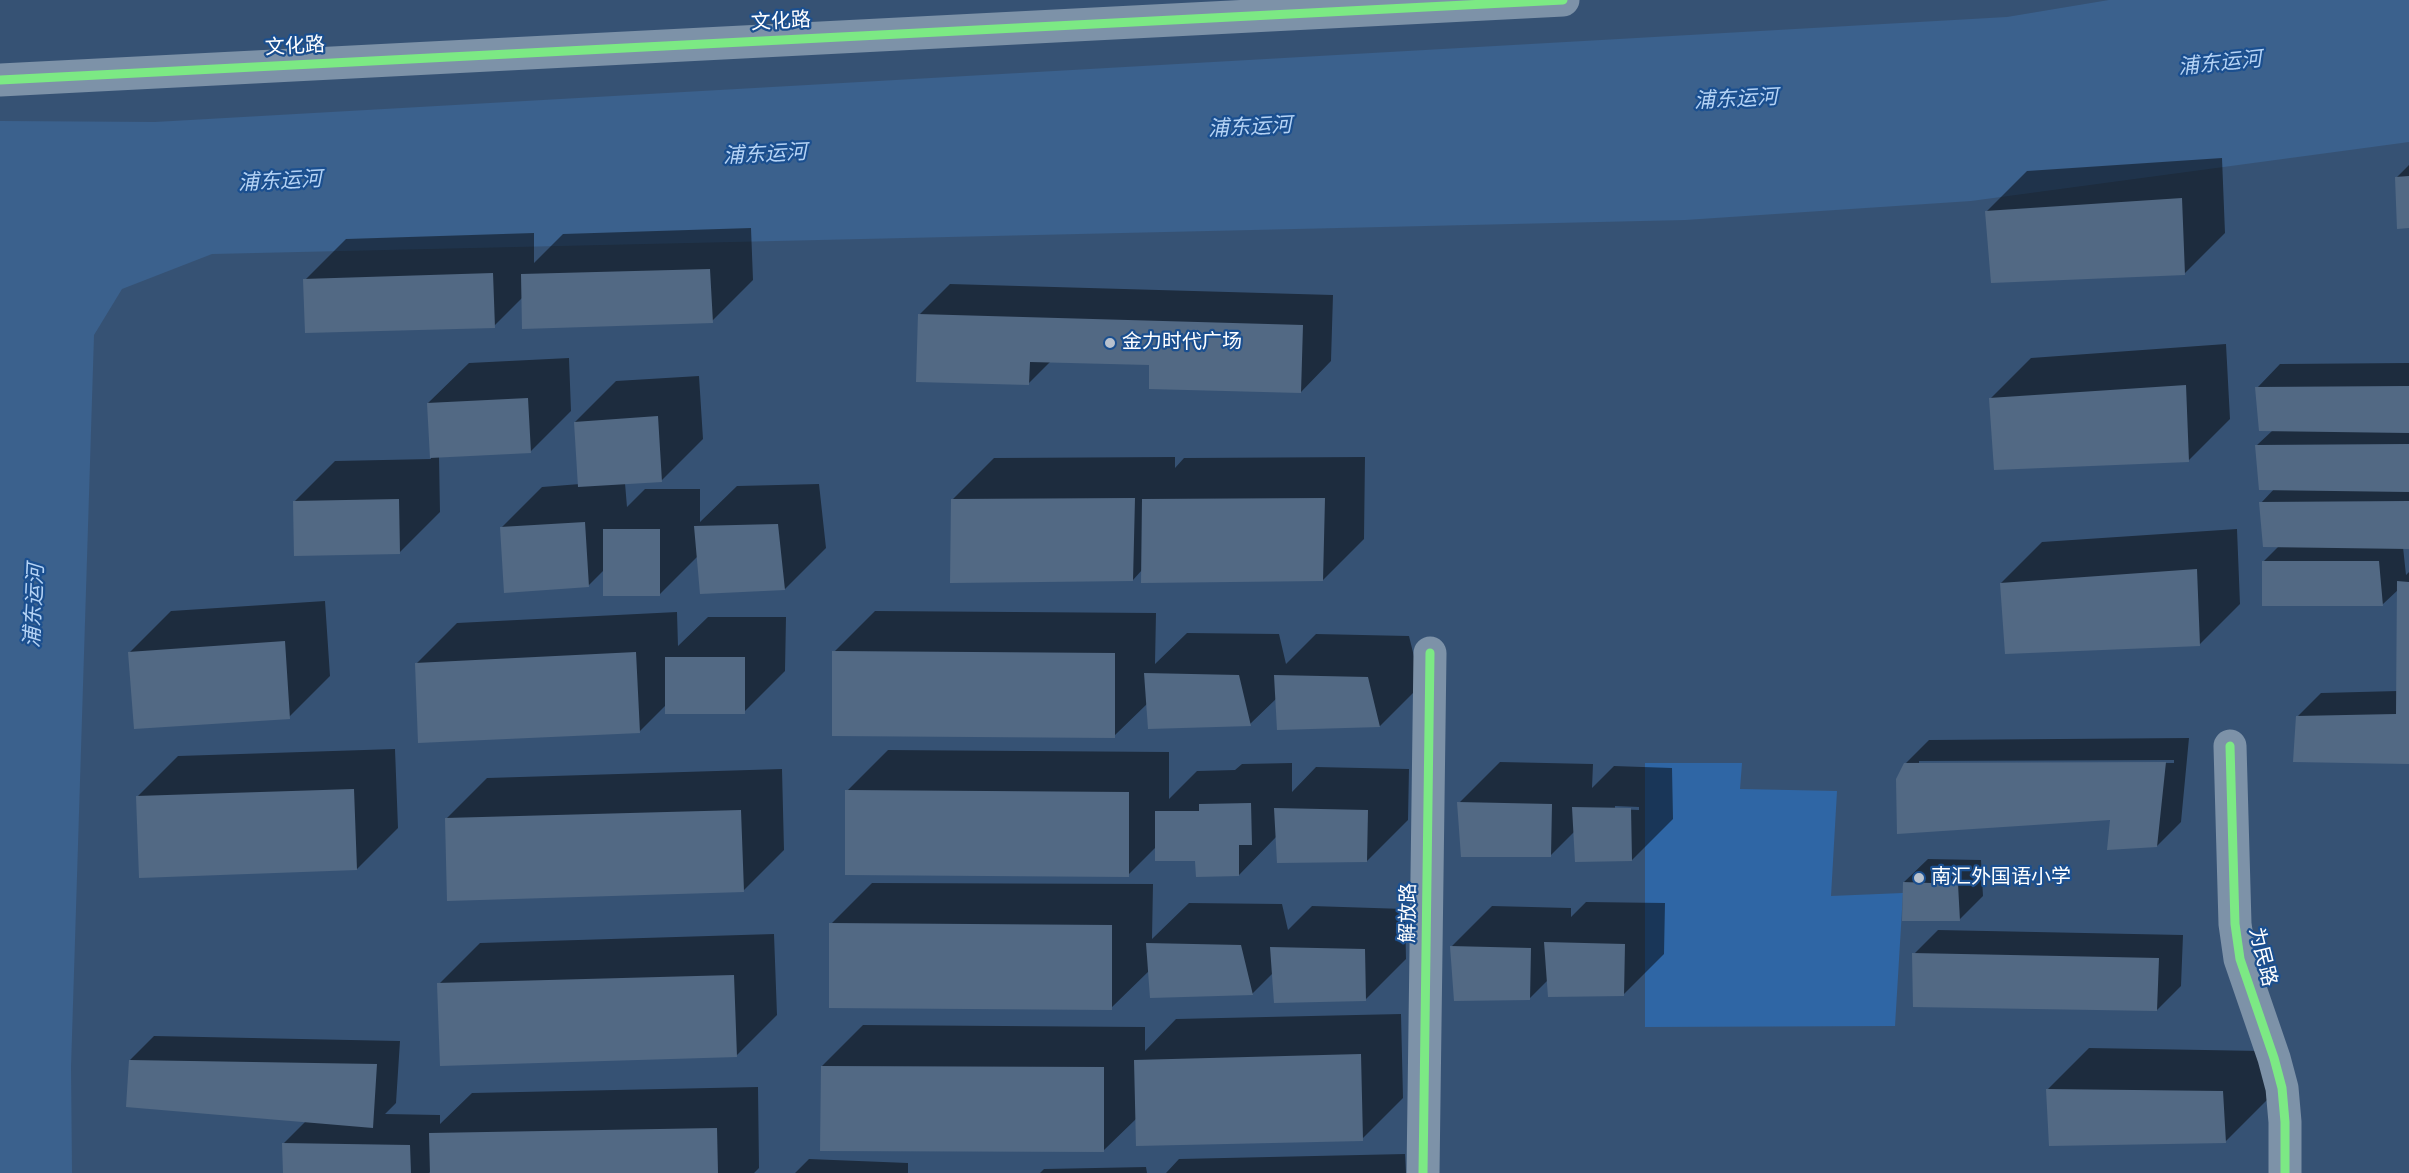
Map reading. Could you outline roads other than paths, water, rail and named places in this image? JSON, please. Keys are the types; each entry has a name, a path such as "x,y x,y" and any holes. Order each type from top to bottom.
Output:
{"street":[{"name":"文化路","path":"0,80 1563,0"},
{"name":"解放路","path":"1423,1173 1430,653"},
{"name":"为民路","path":"2230,746 2235,924 2240,959 2282,1088 2285,1173"}],"water":[{"name":"浦东运河","path":"2109,0 2409,0 2409,142 1971,201 1685,220 212,254 122,289 94,335 71,1067 72,1173 0,1173 0,121 155,122 2007,17"}],"place":[{"name":"金力时代广场","path":"1110,343"},
{"name":"南汇外国语小学","path":"1919,878"}]}
